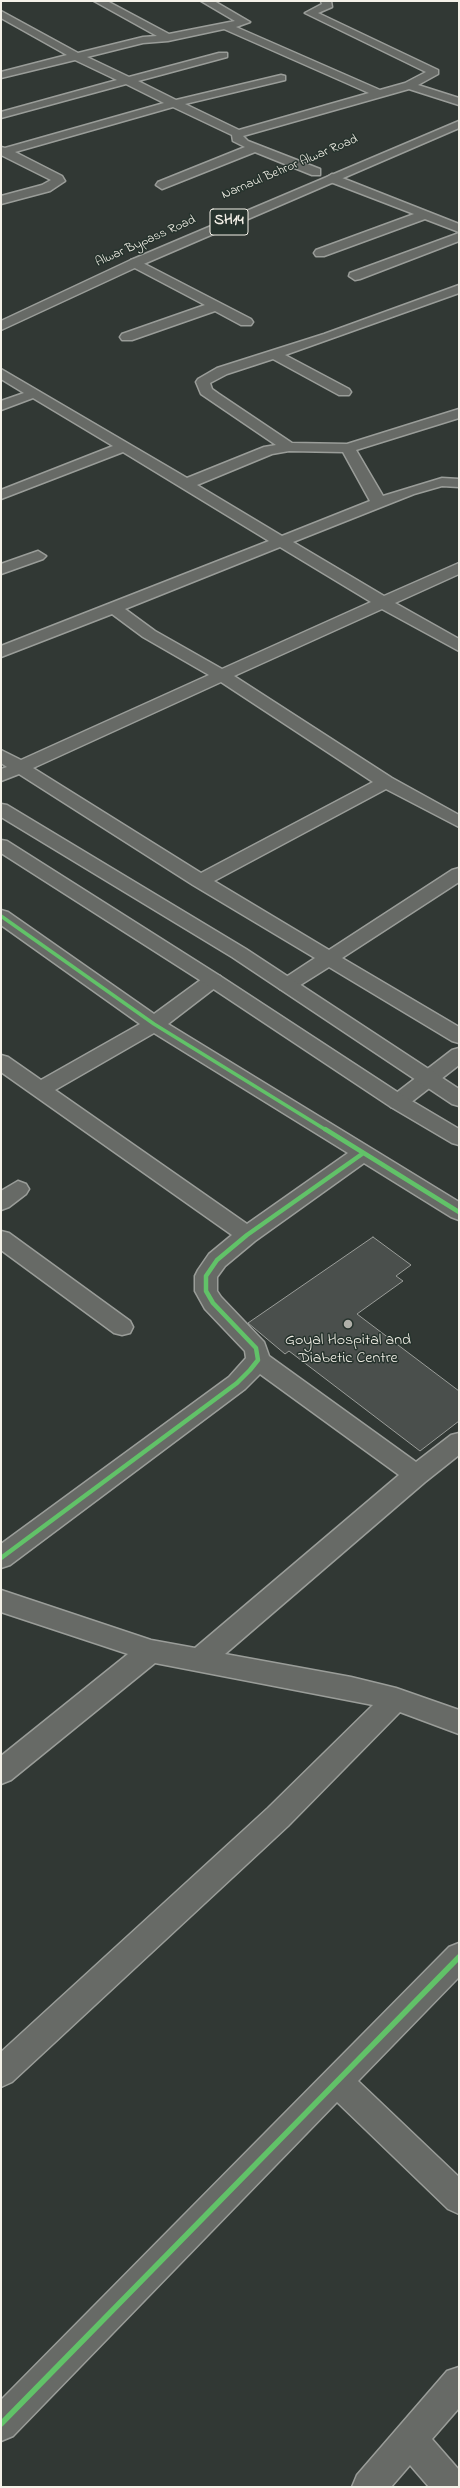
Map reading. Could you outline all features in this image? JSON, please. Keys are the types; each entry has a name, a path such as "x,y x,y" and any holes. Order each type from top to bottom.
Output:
{"street":[{"path":"98,1 167,43"},
{"path":"1,75 152,40 167,43 225,26 245,22 206,1"},
{"path":"1,14 78,56 238,134 409,85 434,72 310,12 328,5 326,1"},
{"path":"225,26 380,94"},
{"path":"179,55 192,63"},
{"path":"1,115 223,55"},
{"path":"2,151 176,103 281,78"},
{"path":"409,85 459,102"},
{"name":"Narnaul Behror Alwar Road","path":"132,257 316,172 459,112"},
{"name":"Alwar Bypass Road","path":"1,326 132,257 332,178 459,124"},
{"path":"238,134 237,139 316,172"},
{"path":"162,185 256,147"},
{"path":"1,200 46,188 59,181 2,151"},
{"path":"332,178 459,228"},
{"path":"320,253 426,214"},
{"path":"355,276 459,237"},
{"path":"132,257 215,306 246,322"},
{"path":"290,447 231,409 203,386 206,379 213,375 342,332 459,289"},
{"path":"127,338 215,306"},
{"path":"273,354 344,392"},
{"path":"1,373 283,541 382,602 459,646"},
{"path":"1,406 35,393"},
{"path":"186,484 269,450 290,447 348,448 459,413"},
{"path":"1,494 124,447"},
{"path":"348,448 379,503"},
{"path":"1,652 379,503 442,482 459,483"},
{"path":"1,569 38,556"},
{"path":"1,776 459,568"},
{"path":"114,608 149,634 222,676 386,782 459,822"},
{"path":"1,755 200,881 459,1036"},
{"path":"200,881 386,782"},
{"path":"1,809 287,984 428,1080 459,1098"},
{"path":"1,846 213,980 251,1007 398,1102 459,1138"},
{"path":"287,984 459,874"},
{"path":"1,916 154,1024 362,1154 459,1212"},
{"path":"41,1089 154,1024 213,980"},
{"path":"398,1102 459,1055"},
{"path":"1,1062 247,1235"},
{"path":"362,1154 247,1235 217,1260 206,1276 206,1291 213,1304 256,1348 258,1360 416,1475"},
{"path":"1,1202 18,1188"},
{"path":"1,1239 122,1327"},
{"path":"1,1558 237,1382 258,1360"},
{"path":"200,1659 416,1475 459,1442"},
{"path":"1,1601 151,1651 351,1688 396,1699 459,1722"},
{"path":"1,1772 151,1651"},
{"path":"1,2072 267,1827 396,1699"},
{"path":"1,2424 459,1957"},
{"path":"337,2082 459,2198"},
{"path":"369,2487 459,2383"},
{"path":"410,2439 452,2487"}],"building":[{"path":"373,1237 411,1265 396,1276 403,1281 357,1314 459,1391 459,1421 420,1451 289,1351 285,1354 248,1323"}],"cycle path":[{"path":"1,916 154,1024 459,1212"},
{"path":"1,1558 237,1383 250,1370 258,1360 256,1348 213,1303 206,1291 206,1276 217,1260 247,1235 362,1154"},
{"path":"1,2424 459,1957"}],"place":[{"name":"Goyal Hospital and Diabetic Centre","path":"348,1324"}]}
